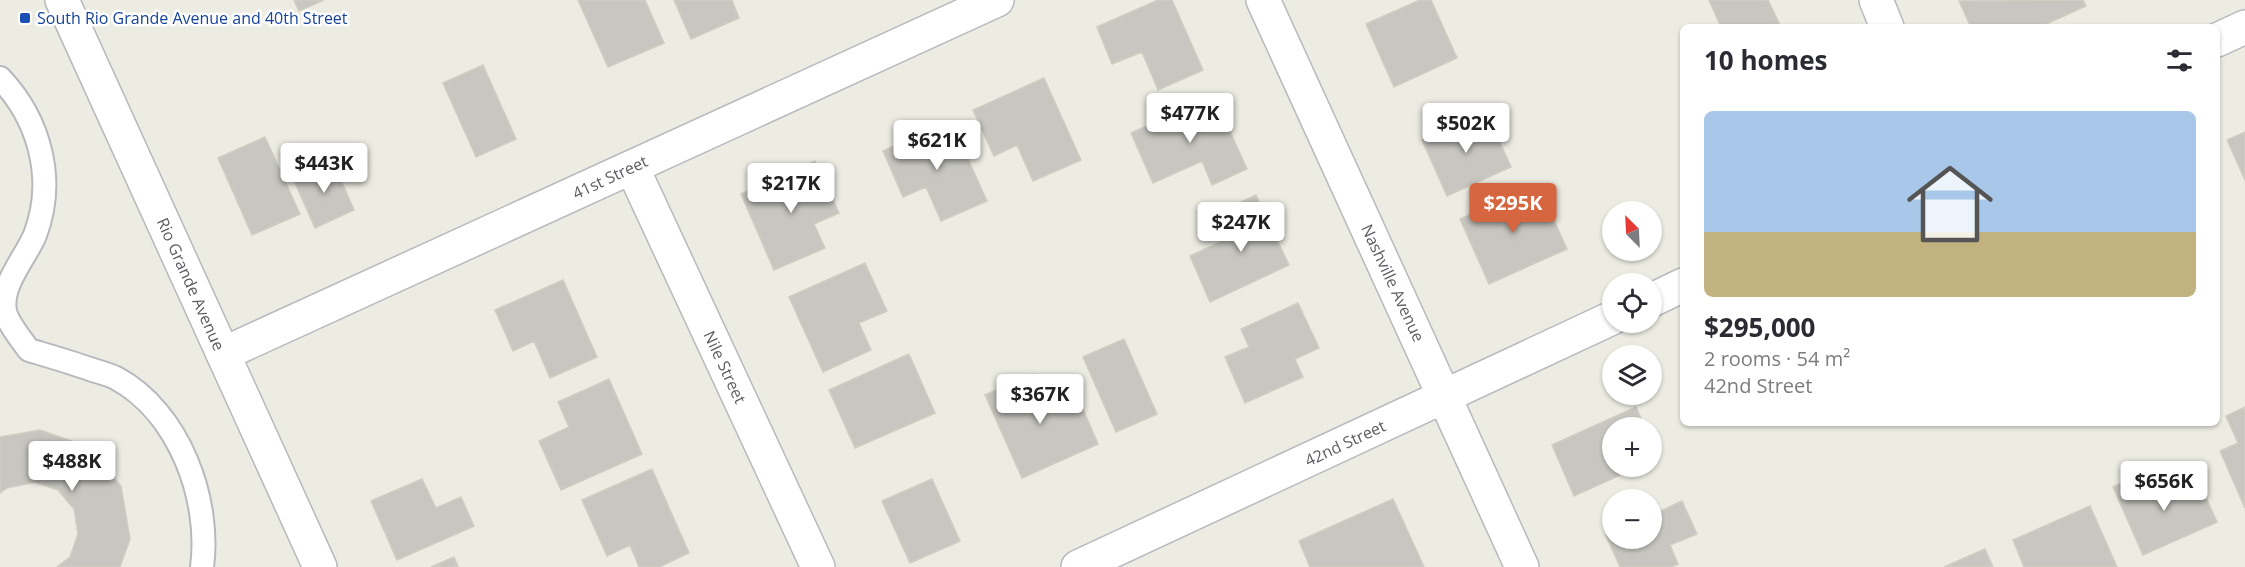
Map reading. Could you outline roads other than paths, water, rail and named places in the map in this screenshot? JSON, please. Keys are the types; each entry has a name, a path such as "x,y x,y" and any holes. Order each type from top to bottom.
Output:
{"street":[{"name":"Rio Grande Avenue","path":"62,0 320,567"},
{"name":"41st Street","path":"223,354 997,0"},
{"name":"Nashville Avenue","path":"1263,0 1522,567"},
{"path":"1875,0 1886,24"},
{"path":"2220,39 2245,27"},
{"name":"Nile Street","path":"632,167 818,567"},
{"path":"1662,295 1680,286"},
{"name":"42nd Street","path":"1078,567 1602,323"}],"lane":[{"path":"0,78 17,96 39,140 46,187 35,234 7,286 5,311 29,350 116,377 148,402 170,427 190,465 200,508 204,555 202,567"}],"place":[{"name":"South Rio Grande Avenue and 40th Street","path":"25,18"}]}
